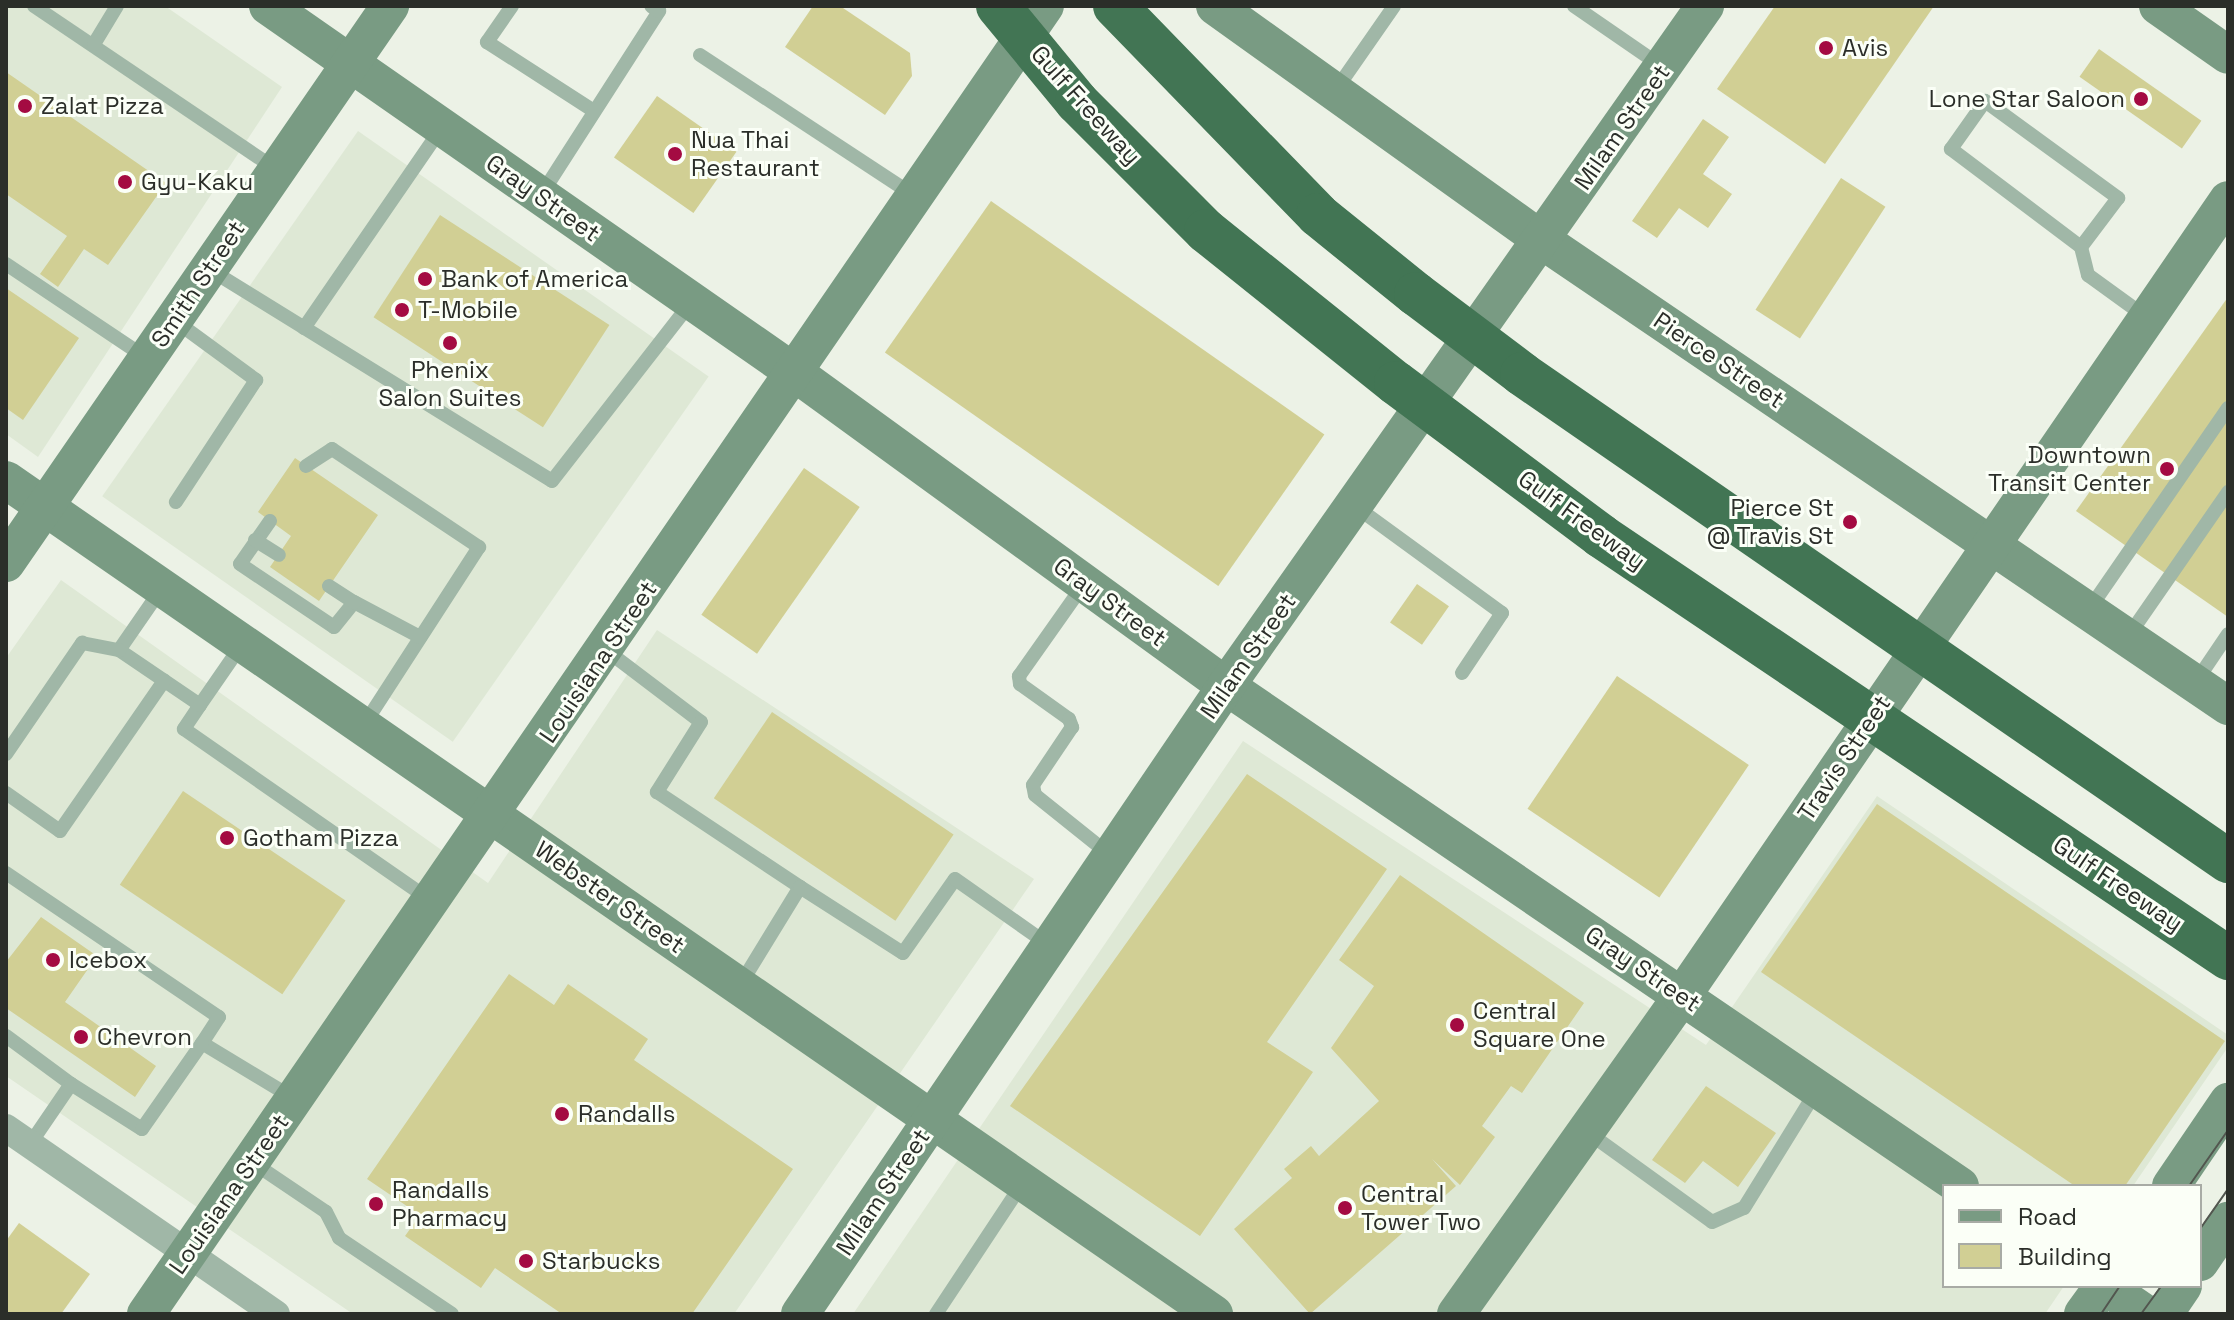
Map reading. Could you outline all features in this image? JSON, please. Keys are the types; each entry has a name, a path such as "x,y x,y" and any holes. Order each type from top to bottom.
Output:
{"highway":[{"name":"Gulf Freeway","path":"998,6 1077,102 1206,231 1396,383 1601,536 2228,958"},
{"path":"1115,6 1318,215 1416,294 1522,374 2228,861"}],"main road":[{"name":"Gray Street","path":"268,6 795,373 1226,686 1957,1184"},
{"name":"Smith Street","path":"6,563 390,6"},
{"name":"Louisiana Street","path":"146,1314 493,815 1045,6"},
{"name":"Pierce Street","path":"1215,6 1543,241 2228,706"},
{"name":"Milam Street","path":"800,1314 1226,686 1543,241 1705,6"},
{"path":"2158,6 2228,55"},
{"name":"Travis Street","path":"1456,1314 1682,996 2228,200"},
{"name":"Webster Street","path":"6,480 1023,1183 1196,1309"},
{"path":"2172,1184 2228,1102"},
{"path":"2202,1259 2228,1221"},
{"path":"2083,1314 2102,1288"},
{"path":"2107,1288 2146,1314"},
{"path":"2164,1314 2182,1288"}],"street":[{"path":"6,1128 276,1314"}],"lane":[{"path":"34,6 277,170"},
{"path":"94,44 117,6"},
{"path":"512,6 487,42 594,111"},
{"path":"540,196 659,11 651,6"},
{"path":"1335,91 1394,6"},
{"path":"1574,6 1663,67"},
{"path":"700,55 916,196"},
{"path":"2081,247 2118,198 1985,101 1951,149 2081,247 2088,275 2146,318"},
{"path":"304,328 442,127"},
{"path":"6,264 147,359"},
{"path":"209,269 552,481 692,301"},
{"path":"174,320 256,380 176,502"},
{"path":"2088,611 2228,408"},
{"path":"306,466 332,449 479,547 364,726"},
{"path":"2127,638 2228,492"},
{"path":"1355,505 1502,613 1462,673"},
{"path":"270,521 240,564 334,627 354,602"},
{"path":"255,540 279,555"},
{"path":"1084,583 1019,676 1020,684 1069,719 1072,727 1033,785 1035,795 1110,855"},
{"path":"329,586 420,637"},
{"path":"119,650 162,587"},
{"path":"2195,683 2228,634"},
{"path":"6,754 82,643 119,650 200,705"},
{"path":"243,643 184,729 433,902"},
{"path":"606,650 701,722 657,792 903,953 955,879 1050,946"},
{"path":"6,793 60,831 164,681"},
{"path":"6,873 219,1017 142,1129 71,1084 6,1036"},
{"path":"738,987 800,887"},
{"path":"202,1043 295,1099"},
{"path":"30,1144 71,1084"},
{"path":"1586,1131 1712,1222 1744,1208 1818,1088"},
{"path":"252,1161 326,1212 339,1238 452,1314"},
{"path":"936,1314 1023,1183"}],"shaded area":[{"path":"6,6 165,6 282,87 38,457 6,434"},
{"path":"358,131 709,376 453,742 102,496"},
{"path":"61,580 488,883 657,630 1034,879 734,1314 353,1314 6,1076 6,658"},
{"path":"1243,741 1706,1045 1877,796 2228,1035 2228,1047 2134,1184 1942,1184 1942,1288 2063,1288 2045,1314 853,1314"}],"building":[{"path":"813,6 840,6 910,53 912,76 885,115 785,47"},
{"name":"Avis","path":"1775,6 1934,6 1825,164 1717,89"},
{"name":"Lone Star Saloon","path":"2099,49 2201,121 2182,149 2079,77"},
{"path":"6,72 166,183 108,265 84,249 58,287 40,274 67,236 6,194"},
{"name":"Nua Thai Restaurant","path":"657,96 736,152 693,213 614,157"},
{"path":"1703,119 1729,137 1703,174 1732,194 1708,228 1679,208 1657,238 1632,221"},
{"path":"1841,178 1885,207 1800,339 1755,310"},
{"path":"991,201 1324,434 1218,586 885,353"},
{"path":"440,215 609,325 543,427 374,317"},
{"path":"6,288 79,338 23,420 6,408"},
{"name":"Downtown Transit Center","path":"2228,297 2228,617 2076,511"},
{"path":"295,458 378,515 319,601 270,567 291,536 258,512"},
{"path":"804,468 860,507 757,654 701,615"},
{"path":"1417,584 1449,606 1422,645 1390,623"},
{"path":"1617,676 1749,765 1659,898 1528,809"},
{"path":"772,712 954,834 895,921 714,798"},
{"path":"1247,774 1387,869 1267,1042 1313,1072 1200,1236 1010,1106"},
{"path":"183,791 345,901 282,994 120,885"},
{"path":"1877,804 2225,1041 2126,1184 2072,1184 1761,972"},
{"name":"Central Square One","path":"1400,875 1584,1003 1522,1093 1511,1086 1482,1126 1495,1137 1460,1185 1432,1159 1456,1186 1310,1314 1234,1229 1292,1178 1284,1169 1311,1146 1319,1156 1379,1101 1331,1048 1374,986 1339,960"},
{"name":"Chevron","path":"41,917 97,956 65,1002 156,1066 135,1097 6,1008 6,962"},
{"name":"Randalls","path":"509,974 554,1005 568,984 648,1039 634,1060 793,1169 692,1314 562,1314 495,1268 481,1288 405,1236 420,1215 367,1179"},
{"path":"1706,1086 1776,1133 1738,1187 1703,1161 1685,1183 1652,1160"},
{"path":"19,1223 90,1274 61,1314 6,1314 6,1241"}],"tram line":[{"path":"2190,1184 2228,1130"},
{"path":"2202,1226 2228,1189"},
{"path":"2101,1314 2119,1288"},
{"path":"2141,1314 2160,1288"}],"place":[{"name":"Avis","path":"1826,48"},
{"name":"Lone Star Saloon","path":"2141,99"},
{"name":"Zalat Pizza","path":"25,106"},
{"name":"Nua Thai Restaurant","path":"675,154"},
{"name":"Gyu-Kaku","path":"125,182"},
{"name":"Bank of America","path":"425,279"},
{"name":"T-Mobile","path":"402,310"},
{"name":"Phenix Salon Suites","path":"450,343"},
{"name":"Downtown Transit Center","path":"2167,469"},
{"name":"Pierce St @ Travis St","path":"1850,522"},
{"name":"Gotham Pizza","path":"227,838"},
{"name":"Icebox","path":"53,960"},
{"name":"Central Square One","path":"1457,1025"},
{"name":"Chevron","path":"81,1037"},
{"name":"Randalls","path":"562,1114"},
{"name":"Randalls Pharmacy","path":"376,1204"},
{"name":"Central Tower Two","path":"1345,1208"},
{"name":"Starbucks","path":"526,1261"}]}
